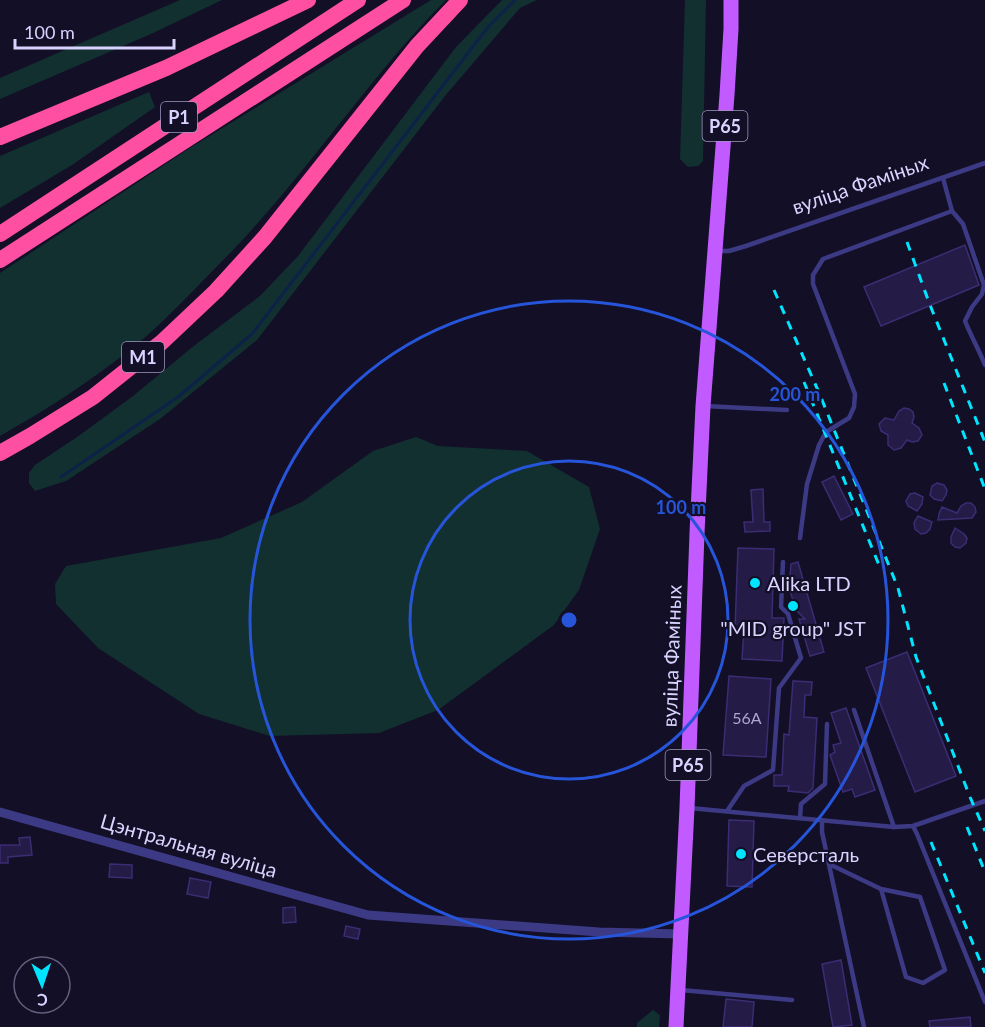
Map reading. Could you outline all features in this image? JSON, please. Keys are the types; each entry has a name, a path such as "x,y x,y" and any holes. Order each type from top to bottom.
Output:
{"highway":[{"path":"0,137 166,68 308,0"},
{"name":"Р1","path":"0,234 358,0"},
{"name":"Р1","path":"0,260 404,0"},
{"name":"М1","path":"0,453 93,397 162,342 216,291 265,237 417,46 460,0"}],"main road":[{"name":"Р65","path":"703,406 727,95 731,0"},
{"name":"вуліца Фаміных","path":"676,1027 703,406"}],"street":[{"name":"Цэнтральная вуліца","path":"0,812 368,915 599,932 681,934"}],"lane":[{"name":"вуліца Фаміных","path":"715,252 746,246 985,163"},
{"path":"943,178 952,211 963,224 984,285 982,294 965,321 985,365"},
{"path":"800,538 807,484 819,445 826,432 849,418 854,407 855,394 813,284 816,268 823,259 952,211"},
{"path":"703,406 787,410"},
{"path":"727,811 744,786 773,770 779,688 801,658 788,614 782,607 783,561"},
{"path":"854,710 894,827"},
{"path":"800,818 801,804 825,784 827,724"},
{"path":"687,808 894,827 913,826 985,801"},
{"path":"822,820 822,832 864,1027"},
{"path":"913,826 985,1002"},
{"path":"829,864 881,889 920,897 945,969 923,983 906,977 881,889"},
{"path":"678,990 792,1000"}],"green space":[{"path":"180,0 222,0 151,34 0,99 0,78"},
{"path":"431,0 446,0 372,83 303,170 240,243 192,292 148,335 101,372 0,436 0,273 190,148"},
{"path":"502,0 537,0 520,8 445,96 257,340 160,419 66,481 35,491 29,483 29,473 35,465 133,396 260,296 298,256 456,47"},
{"path":"685,0 706,0 703,161 698,166 688,167 680,159"},
{"path":"149,92 155,107 72,165 0,208 0,156"},
{"path":"416,437 438,446 527,451 589,487 600,529 579,590 554,625 438,710 379,733 270,736 199,714 98,648 56,604 55,584 66,566 221,538 302,502 373,451"},
{"path":"653,1010 660,1015 659,1027 637,1027 637,1023"}],"building":[{"path":"965,245 979,285 881,326 864,287"},
{"path":"904,408 913,412 912,423 919,428 922,435 918,441 907,440 901,448 894,450 888,445 888,435 881,431 879,424 885,418 894,420 899,411"},
{"path":"834,476 853,514 841,520 822,482"},
{"path":"937,483 944,485 947,490 942,501 930,495 932,486"},
{"path":"763,489 764,522 770,522 770,531 745,532 744,522 753,522 751,490"},
{"path":"915,493 923,497 922,504 917,511 908,506 906,501 910,494"},
{"path":"966,503 971,503 975,507 976,512 972,518 938,520 942,507 957,513"},
{"path":"918,516 932,522 926,533 921,534 915,529 914,523"},
{"path":"955,528 967,538 966,543 960,548 951,543"},
{"name":"Alika LTD","path":"738,548 774,549 772,618 784,618 782,661 742,659 744,629 735,629"},
{"path":"798,562 824,652 810,656 799,619 805,619 796,610 789,588 791,564"},
{"path":"907,652 956,776 915,792 866,668"},
{"path":"729,676 771,679 766,757 723,755"},
{"path":"793,681 812,682 811,695 805,695 804,717 817,718 813,788 808,793 788,791 789,786 774,786 774,775 782,775 784,734 789,735"},
{"path":"846,708 875,790 855,797 852,789 843,792 830,755 835,752 833,745 841,743 831,713"},
{"name":"Северсталь","path":"729,820 754,821 752,887 727,886"},
{"path":"30,837 32,855 8,857 8,863 0,863 0,845 20,845 19,838"},
{"path":"110,864 132,865 132,878 109,877"},
{"path":"190,878 211,882 208,898 187,894"},
{"path":"295,907 296,922 283,923 283,908"},
{"path":"346,926 360,929 358,939 344,936"},
{"path":"841,960 852,1025 833,1027 822,964"},
{"path":"726,999 754,1002 752,1027 723,1027"},
{"path":"970,1017 971,1027 930,1027 929,1021"}],"waterway":[{"path":"61,477 178,397 252,334 488,27 515,0"}],"railway":[{"path":"907,242 985,442"},
{"path":"774,290 820,395 898,588 916,657 985,831"},
{"path":"804,382 879,565"},
{"path":"944,383 985,489"},
{"path":"967,827 985,872"},
{"path":"931,842 985,973"}],"place":[{"name":"Alika LTD","path":"755,583"},
{"name":"\"MID group\" JST","path":"793,606"},
{"name":"Северсталь","path":"741,854"}]}
